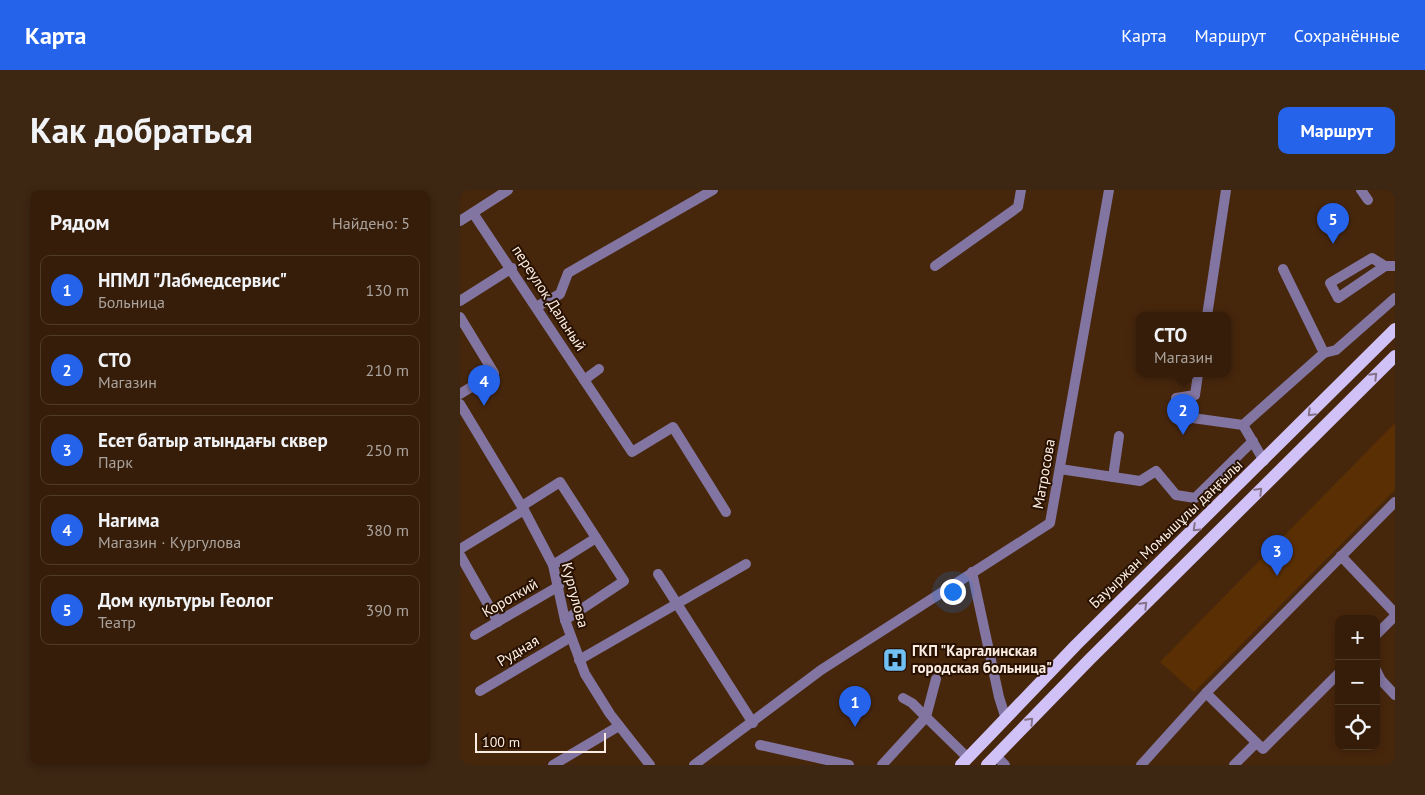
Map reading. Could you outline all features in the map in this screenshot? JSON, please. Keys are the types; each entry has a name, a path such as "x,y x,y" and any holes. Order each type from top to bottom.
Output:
{"main road":[{"name":"Бауыржан Момышұлы даңғылы","path":"965,762 1076,645 1264,461 1395,329"},
{"path":"982,743 991,760 1395,356"},
{"path":"1076,645 1089,660"}],"street":[{"path":"460,221 508,190"},
{"path":"538,306 560,294 568,273 713,190"},
{"path":"935,266 1018,207 1022,190"},
{"name":"Матросова","path":"694,765 821,670 1050,523 1109,190"},
{"path":"1208,312 1226,190"},
{"path":"1361,190 1368,200"},
{"name":"переулок Дальный","path":"473,212 538,306 597,401 632,452 674,427 726,512"},
{"path":"1372,258 1390,266 1338,298 1330,283 1372,258"},
{"path":"460,301 512,268"},
{"path":"1283,269 1324,353"},
{"path":"1243,426 1324,353 1336,350 1395,298"},
{"path":"460,317 494,373 460,394"},
{"path":"584,380 599,369"},
{"path":"1198,377 1195,395 1176,398 1178,416 1243,426 1264,461"},
{"name":"Кургулова","path":"460,404 523,508 553,565 565,620 579,660 619,726 650,765"},
{"path":"1113,477 1119,436"},
{"path":"1060,469 1140,481 1156,470 1176,495 1195,498 1252,440"},
{"path":"460,549 560,482 624,581 565,620"},
{"path":"1141,765 1206,693 1395,502"},
{"path":"553,565 596,538"},
{"path":"460,554 498,622"},
{"path":"1341,556 1395,615 1380,631"},
{"path":"579,660 746,564"},
{"path":"972,572 999,697 1006,719"},
{"path":"658,574 679,604 752,722"},
{"name":"Короткий","path":"475,635 559,586"},
{"name":"Рудная","path":"480,691 571,637"},
{"path":"1206,693 1263,749 1335,677"},
{"path":"882,765 926,717 936,678"},
{"path":"1380,680 1395,695"},
{"path":"903,698 912,703 926,717 965,762"},
{"path":"553,765 619,726"},
{"path":"1234,765 1256,743"},
{"path":"760,745 849,765"},
{"path":"991,760 1005,765"}],"shaded area":[{"path":"1395,423 1395,490 1194,692 1160,662"}],"place":[{"name":"Дом культуры Геолог","path":"1333,244"},
{"name":"Нагима","path":"484,406"},
{"name":"СТО","path":"1183,435"},
{"name":"Есет батыр атындағы сквер","path":"1277,576"},
{"name":"ГКП \"Каргалинская городская больница\"","path":"895,660"},
{"name":"НПМЛ \"Лабмедсервис\"","path":"855,727"}]}
